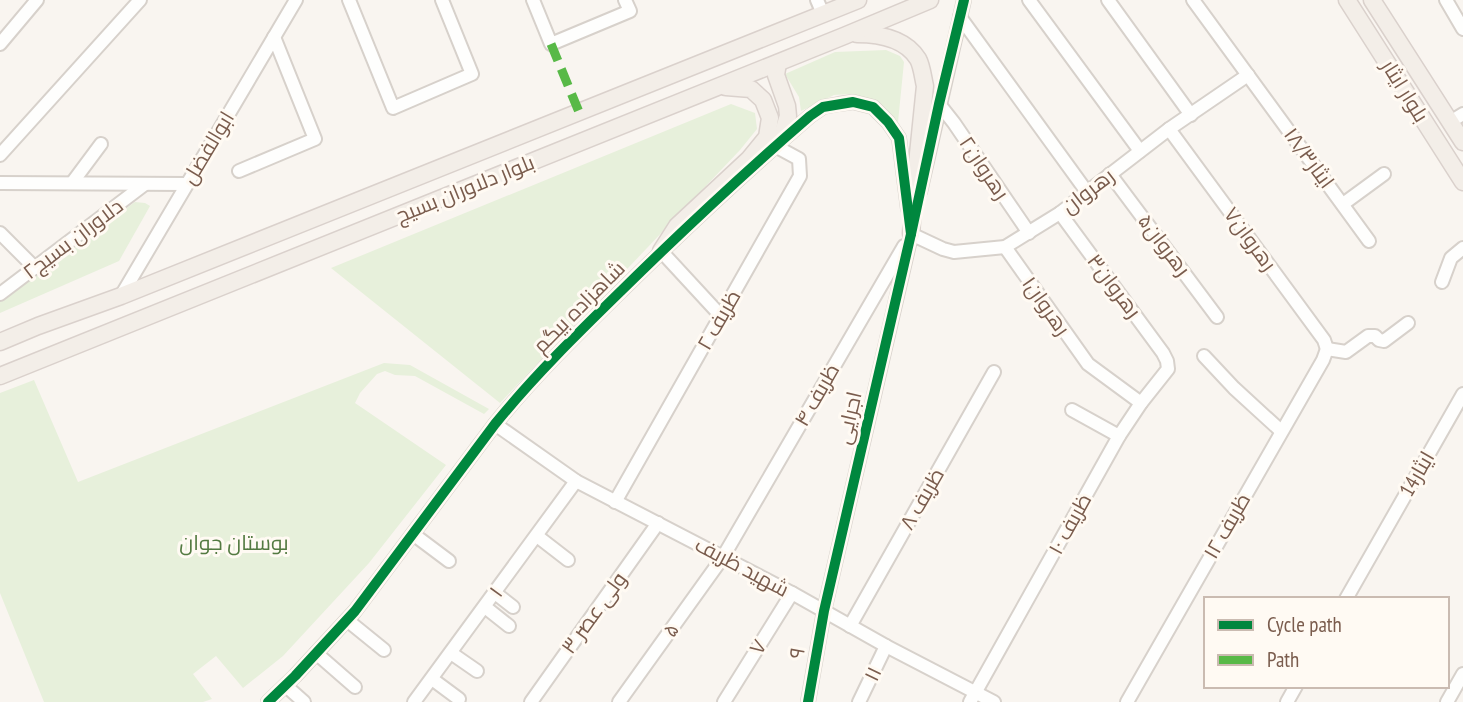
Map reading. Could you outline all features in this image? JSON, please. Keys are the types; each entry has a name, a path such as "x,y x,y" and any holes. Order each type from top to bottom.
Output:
{"main road":[{"name":"بلوار دلاوران بسیج","path":"0,342 310,220 820,7 858,0"},
{"name":"بلوار دلاوران بسیج","path":"0,376 930,0"},
{"name":"بلوار ایثار","path":"1347,0 1463,182"},
{"path":"1357,16 1374,2"},
{"name":"بلوار ایثار","path":"1374,2 1457,118 1463,142"},
{"path":"851,33 887,36 899,42 918,59 922,71 925,86 912,234"},
{"path":"775,146 789,116 776,75 778,63"},
{"path":"661,251 677,226 749,159 767,137 770,118 767,107 757,94 732,86 716,88"},
{"path":"310,220 321,247"}],"street":[{"path":"0,44 37,0"},
{"path":"0,155 140,0"},
{"name":"ابوالفضل","path":"121,296 296,0"},
{"path":"349,0 393,108 472,74 442,0"},
{"path":"533,0 551,44 628,6"},
{"name":"اجرایی","path":"824,611 964,0"},
{"path":"1029,0 1140,151"},
{"path":"1108,0 1191,115"},
{"name":"ایثار۱۸/۳","path":"1193,0 1370,241"},
{"path":"1446,0 1463,29"},
{"path":"960,17 1087,192"},
{"path":"239,171 315,139 274,37"},
{"name":"رهروان","path":"912,234 954,252 1004,247 1060,213 1140,151 1248,75"},
{"name":"شاهزاده بیگم","path":"268,702 347,621 517,397 661,251 810,116 823,107 853,102 873,107 888,122 899,138 912,234"},
{"name":"رهروان۲","path":"939,104 1029,233"},
{"name":"رهروان۷","path":"1170,129 1324,340 1327,349"},
{"path":"72,183 101,144"},
{"name":"ظریف ۲","path":"615,502 800,176 799,159 775,146"},
{"name":"رهروان۵","path":"1110,174 1217,317"},
{"path":"1343,204 1384,174"},
{"path":"0,183 187,184"},
{"name":"دلاوران بسیج۲","path":"0,294 146,184"},
{"name":"رهروان۳","path":"1060,213 1167,361"},
{"path":"0,233 35,268"},
{"name":"ظریف ۴","path":"723,557 912,234"},
{"name":"رهروان۱","path":"1004,247 1088,364 1142,403"},
{"path":"1442,282 1451,258 1463,248"},
{"path":"661,251 721,316"},
{"path":"1327,349 1346,352 1368,336 1375,336 1382,342 1408,323"},
{"name":"ظریف ۱۲","path":"1127,702 1327,349"},
{"path":"1205,356 1234,388 1282,431"},
{"name":"ظریف ۱۰","path":"973,697 1119,436 1168,369 1167,361"},
{"name":"ظریف ۸","path":"850,626 994,372"},
{"name":"ایثار14","path":"1347,597 1463,394"},
{"path":"1073,410 1119,436"},
{"name":"شهید ظریف","path":"495,424 576,481 792,593 973,697 994,702"},
{"name":"۱","path":"414,702 576,481"},
{"name":"ولی عصر ۳","path":"531,702 658,523"},
{"path":"413,534 449,561"},
{"path":"537,536 568,560"},
{"name":"۵","path":"619,702 723,557"},
{"path":"495,593 513,607"},
{"name":"۷","path":"724,702 792,593"},
{"path":"485,607 509,626"},
{"name":"۹","path":"808,702 824,611"},
{"path":"347,621 384,650"},
{"name":"۱۱","path":"859,702 886,646"},
{"path":"316,653 355,687"},
{"path":"451,653 477,671"},
{"path":"1447,702 1463,674"},
{"path":"432,679 459,699"},
{"path":"285,686 304,702"}],"green space":[{"path":"886,50 900,56 904,62 898,122 878,103 852,94 834,95 801,111 799,97 785,74 835,52"},
{"path":"731,104 755,113 757,129 500,403 331,268"},
{"path":"135,202 150,206 119,261 0,313 0,302 24,282"},
{"name":"بوستان جوان","path":"384,363 410,365 489,409 484,414 415,376 395,375 385,371 377,374 360,393 355,403 446,465 369,563 283,656 243,688 216,656 193,674 212,699 203,702 44,702 0,593 0,393 34,380 78,482"}],"marked path":[{"path":"551,44 579,112"}],"cycle path":[{"path":"808,702 824,611 964,0"},
{"path":"268,702 355,611 495,424 540,372 690,224 810,116 823,107 853,102 873,107 888,122 899,138 911,234"}]}
